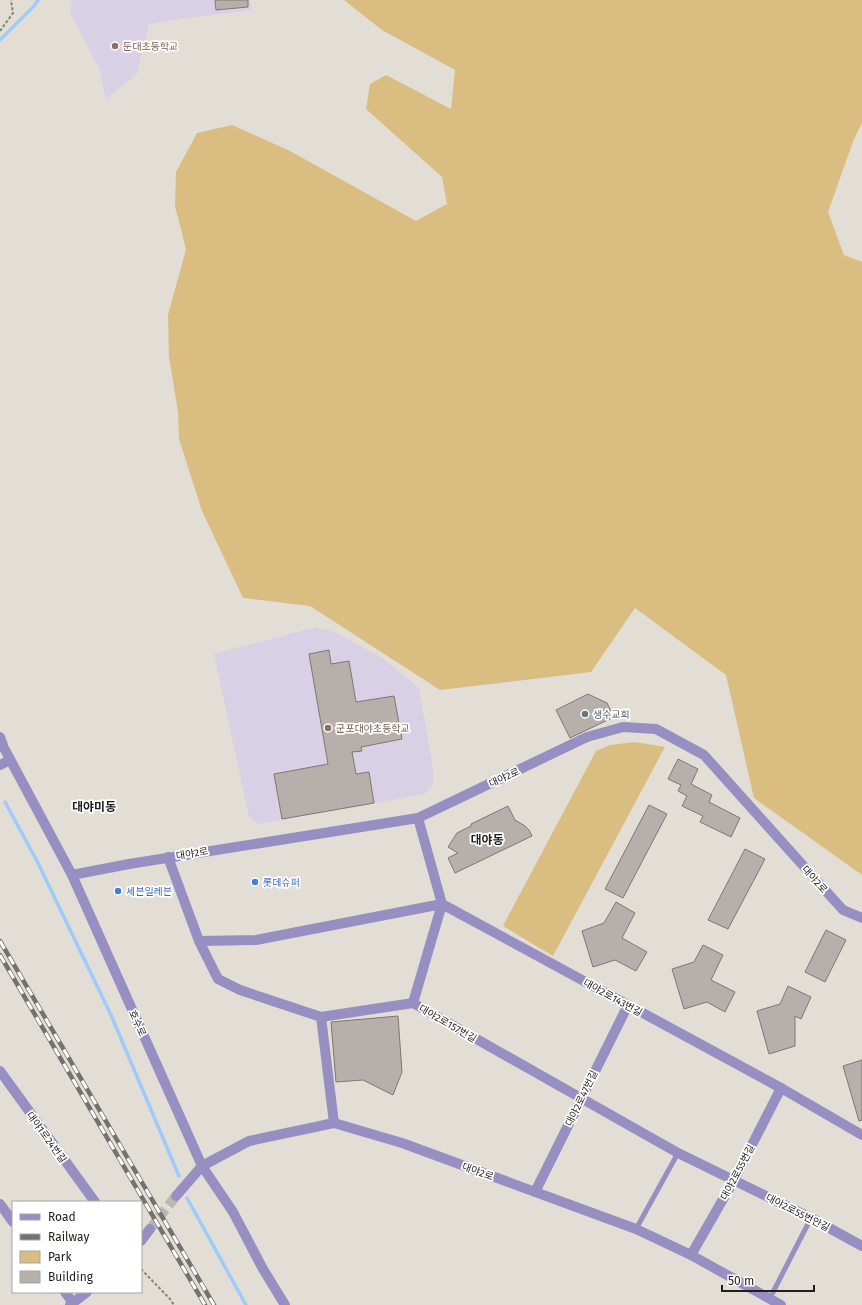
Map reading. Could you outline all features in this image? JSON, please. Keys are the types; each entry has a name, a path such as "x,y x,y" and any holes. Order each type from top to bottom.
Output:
{"street":[{"name":"대야2로","path":"72,875 168,857 418,818 587,737 623,727 656,729 704,755 843,910 862,918"},
{"name":"호수로","path":"0,737 10,760 72,875 202,1166 234,1212 263,1269 285,1305"},
{"path":"0,765 10,760"},
{"path":"413,1003 442,904 418,818"},
{"name":"대야2로157번길","path":"168,857 199,941 218,979 240,990 321,1016 413,1003 678,1153 734,1180"},
{"path":"199,941 256,940 442,904"},
{"name":"대야2로143번길","path":"442,904 780,1088 862,1135"},
{"name":"대야2로47번길","path":"535,1192 628,1005"},
{"path":"321,1016 334,1123"},
{"name":"대야1로24번길","path":"0,1071 94,1201"},
{"name":"대야2로55번길","path":"691,1255 734,1180 780,1088"},
{"name":"대야2로","path":"176,1196 202,1166 249,1141 334,1123 402,1143 636,1229 691,1255 782,1305"},
{"name":"대야2로55번안길","path":"734,1180 811,1218 862,1246"},
{"path":"0,1204 12,1221"},
{"path":"142,1240 150,1229"},
{"path":"66,1293 72,1304 86,1293"}],"lane":[{"path":"636,1229 678,1153"},
{"path":"770,1298 811,1218"}],"path":[{"path":"0,31 13,13 12,0"},
{"path":"142,1270 174,1305"}],"shaded area":[{"name":"둔대초등학교","path":"72,0 250,0 252,10 149,24 136,75 106,99 99,68 70,12"},
{"name":"군포대야초등학교","path":"316,627 337,633 382,658 419,688 433,768 433,785 425,794 259,824 249,817 214,654"}],"green space":[{"path":"344,0 862,0 862,123 854,139 828,212 844,255 862,262 862,875 754,798 726,675 635,608 591,672 440,690 310,606 243,598 202,511 179,439 178,412 169,357 168,315 186,249 175,206 176,172 197,133 232,125 290,151 416,221 447,204 442,177 366,109 370,84 386,75 451,109 455,70 382,30"},
{"path":"635,742 665,747 553,956 503,926 596,751 610,745"}],"building":[{"path":"215,0 248,0 248,7 216,10"},
{"path":"329,650 331,664 349,661 356,702 394,696 402,739 361,747 362,751 352,752 356,774 369,772 374,803 282,819 274,774 328,764 309,654"},
{"name":"생수교회","path":"588,694 607,703 614,717 570,738 556,710"},
{"path":"678,759 698,769 691,784 712,795 709,802 740,818 731,837 700,822 703,816 682,806 687,796 678,791 681,785 668,779"},
{"path":"649,805 667,814 623,898 605,889"},
{"path":"508,806 515,820 525,826 532,836 455,873 448,858 458,853 448,847 457,833 471,826 471,824"},
{"path":"745,849 765,859 728,929 708,920"},
{"path":"616,902 635,913 622,938 647,952 636,971 615,960 593,967 582,931 604,923"},
{"path":"826,930 846,940 825,982 805,972"},
{"path":"703,945 723,955 711,980 735,992 725,1012 707,1002 684,1009 672,969 694,962"},
{"path":"788,986 811,997 801,1019 795,1016 795,1046 769,1054 757,1011 780,1004"},
{"path":"398,1016 402,1072 393,1095 363,1080 336,1082 331,1022"},
{"path":"862,1060 862,1120 859,1121 843,1066"}],"waterway":[{"path":"0,40 34,6 38,0"},
{"path":"5,802 37,861 111,1015 179,1176"},
{"path":"187,1198 246,1305"}],"tunnel":[{"path":"150,1229 176,1196"}],"railway":[{"path":"0,941 214,1305"},
{"path":"0,955 205,1305"}],"place":[{"name":"둔대초등학교","path":"115,46"},
{"name":"생수교회","path":"585,714"},
{"name":"군포대야초등학교","path":"328,728"},
{"name":"롯데슈퍼","path":"255,882"},
{"name":"세븐일레븐","path":"118,891"}],"district":[{"name":"대야미동","path":"94,807"},
{"name":"대야동","path":"487,840"}]}
